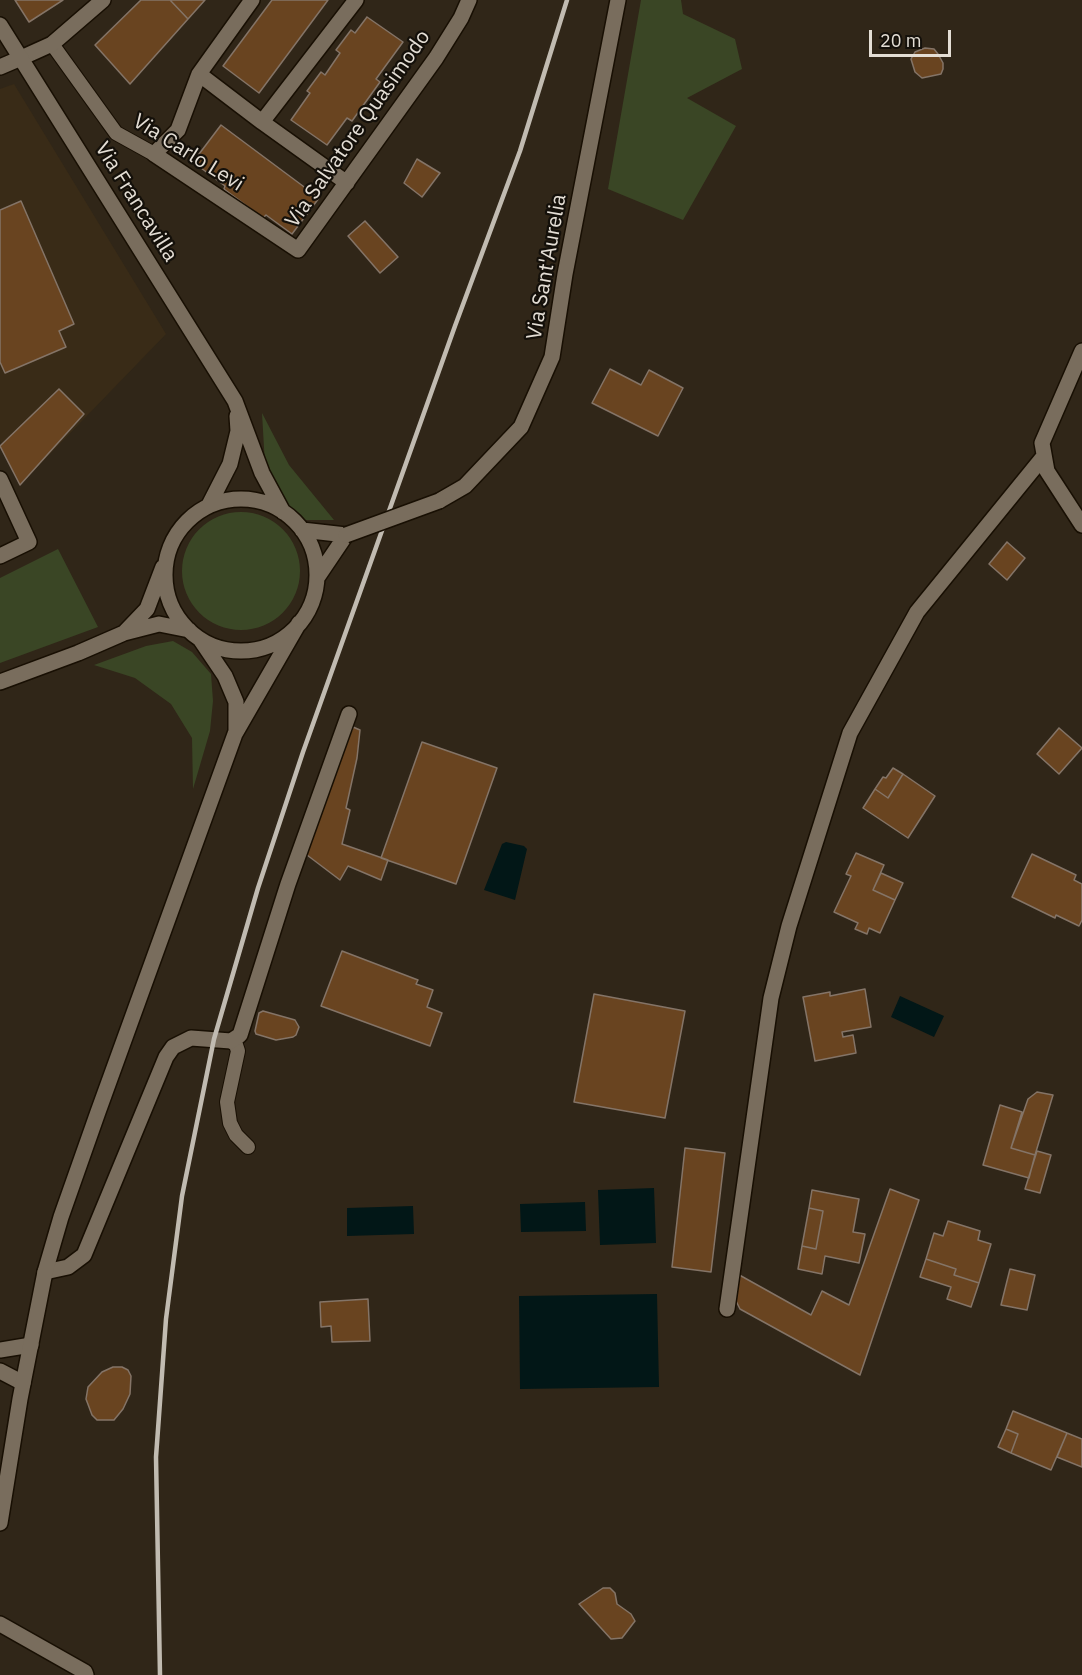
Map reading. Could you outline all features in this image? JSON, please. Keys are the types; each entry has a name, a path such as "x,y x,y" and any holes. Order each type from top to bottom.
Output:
{"street":[{"path":"0,67 52,44 103,0"},
{"path":"154,154 178,130 200,74 252,0"},
{"path":"262,122 356,0"},
{"name":"Via Salvatore Quasimodo","path":"298,250 436,58 462,18 469,0"},
{"name":"Via Sant'Aurelia","path":"346,535 439,501 465,486 521,427 552,357 618,0"},
{"name":"Via Francavilla","path":"0,25 236,401 262,473 283,512"},
{"path":"200,74 347,183"},
{"name":"Via Carlo Levi","path":"154,154 298,250"},
{"path":"1082,351 1042,443 1047,471 1082,525"},
{"path":"210,506 230,464 238,431 236,401"},
{"path":"727,1309 771,998 789,926 850,733 917,612 1044,456"},
{"path":"0,479 29,542 0,556"},
{"path":"0,1523 23,1383 45,1272 62,1217 236,734 308,610 314,594 317,578 313,553 302,530 283,512 266,503 247,499 228,500 194,515 181,527 172,543 147,609 123,633"},
{"path":"302,530 346,535 317,578"},
{"path":"166,560 165,579 169,598 177,616 194,634 225,676 236,702 236,734"},
{"path":"0,682 78,653 123,633 159,624 194,634 219,647 241,651 262,647 283,638 299,623"},
{"path":"45,1272 68,1267 84,1255 166,1057 173,1047 191,1038 231,1041 240,1035 288,884 349,714"},
{"path":"0,1350 31,1345"},
{"path":"0,1371 23,1383"},
{"path":"0,1624 85,1672 86,1675"}],"lane":[{"name":"Via Carlo Levi","path":"52,44 116,133 154,154"},
{"path":"231,1041 236,1045 238,1051 227,1102 230,1124 236,1135 248,1147"}],"shaded area":[{"path":"14,84 166,334 21,484 0,440 0,89"},
{"path":"506,842 524,846 527,849 515,900 484,890 502,844"},
{"path":"900,996 944,1016 934,1037 891,1017"},
{"path":"654,1188 656,1243 600,1245 598,1190"},
{"path":"585,1202 586,1231 521,1232 520,1204"},
{"path":"413,1206 414,1234 347,1236 347,1208"},
{"path":"657,1294 659,1387 520,1389 519,1296"}],"green space":[{"path":"641,0 681,0 683,14 735,39 742,69 687,98 736,126 683,220 608,189"},
{"path":"262,413 289,465 334,520 301,520 282,500 265,465"},
{"path":"241,512 264,517 283,529 295,548 300,571 295,594 283,613 264,625 241,630 218,625 199,613 187,594 182,571 187,548 199,529 218,517"},
{"path":"58,549 98,627 0,663 0,578"},
{"path":"173,641 192,652 211,674 213,701 210,731 193,789 192,738 171,704 135,678 94,665 146,646"}],"building":[{"path":"15,0 63,0 29,22"},
{"path":"141,0 170,0 188,19 130,84 95,45"},
{"path":"170,0 205,0 188,19"},
{"path":"272,0 328,0 259,93 223,66"},
{"path":"367,17 403,42 376,79 380,82 352,121 347,118 327,145 291,120 310,93 307,91 321,72 325,75 340,53 336,50 351,30 355,33"},
{"path":"925,48 934,49 938,54 943,63 941,74 922,78 915,72 911,59 915,52"},
{"path":"221,125 319,198 292,234 266,215 263,218 193,162"},
{"path":"417,159 440,173 422,197 404,183"},
{"path":"21,201 74,324 59,331 66,347 5,373 0,362 0,210"},
{"path":"365,221 398,257 380,273 348,236"},
{"path":"610,369 641,385 649,370 683,388 658,436 592,403"},
{"path":"59,389 84,414 20,485 0,446"},
{"path":"1007,542 1025,558 1007,580 989,564"},
{"path":"353,727 360,730 357,758 346,808 350,810 342,844 388,860 381,880 348,866 340,880 303,852"},
{"path":"1059,728 1082,748 1059,774 1037,754"},
{"path":"422,742 497,768 456,884 381,858"},
{"path":"893,768 903,774 888,798 875,789"},
{"path":"903,774 935,796 908,838 863,808 875,789 888,798"},
{"path":"856,853 884,865 873,890 895,900 880,933 869,928 867,934 855,929 858,923 834,912 851,876 846,874"},
{"path":"1032,854 1076,875 1074,880 1082,884 1082,920 1079,926 1056,915 1055,918 1012,897"},
{"path":"881,873 903,883 895,900 873,890"},
{"path":"342,951 418,980 416,984 433,990 427,1007 442,1013 430,1046 321,1006"},
{"path":"865,989 871,1027 842,1032 843,1037 853,1035 856,1053 815,1061 803,997 830,992 830,996"},
{"path":"594,994 685,1011 665,1118 574,1102"},
{"path":"263,1011 295,1020 299,1027 296,1035 276,1040 256,1034 259,1013"},
{"path":"1037,1092 1053,1095 1035,1155 1011,1148 1028,1099"},
{"path":"1000,1105 1022,1112 1011,1148 1035,1155 1029,1178 983,1165"},
{"path":"685,1148 725,1153 711,1272 672,1267"},
{"path":"1037,1151 1051,1155 1040,1193 1025,1189"},
{"path":"890,1189 919,1200 860,1375 740,1309 733,1295 734,1272 811,1315 822,1291 849,1305"},
{"path":"812,1190 859,1199 853,1232 865,1234 859,1263 825,1256 822,1274 798,1269 802,1246 816,1249 823,1211 809,1208"},
{"path":"809,1208 823,1211 816,1249 802,1246"},
{"path":"948,1221 980,1231 978,1240 991,1244 979,1283 954,1275 956,1269 926,1259 934,1233 943,1236"},
{"path":"926,1259 956,1269 954,1275 979,1283 971,1307 947,1299 951,1287 920,1277"},
{"path":"1010,1269 1035,1275 1027,1310 1001,1305"},
{"path":"368,1299 370,1341 332,1342 331,1326 321,1327 320,1302"},
{"path":"113,1367 128,1370 131,1376 130,1394 123,1409 114,1420 97,1420 92,1415 86,1399 88,1387 102,1372"},
{"path":"1013,1411 1067,1433 1051,1470 1011,1453 1018,1434 1006,1429"},
{"path":"1006,1429 1018,1434 1011,1453 998,1447"},
{"path":"1067,1433 1082,1439 1082,1467 1057,1457"},
{"path":"603,1588 610,1588 615,1593 617,1604 631,1614 635,1621 622,1638 611,1639 579,1604"}],"railway":[{"path":"160,1675 156,1457 166,1319 182,1196 214,1039 258,888 303,752 520,151 567,0"}]}
